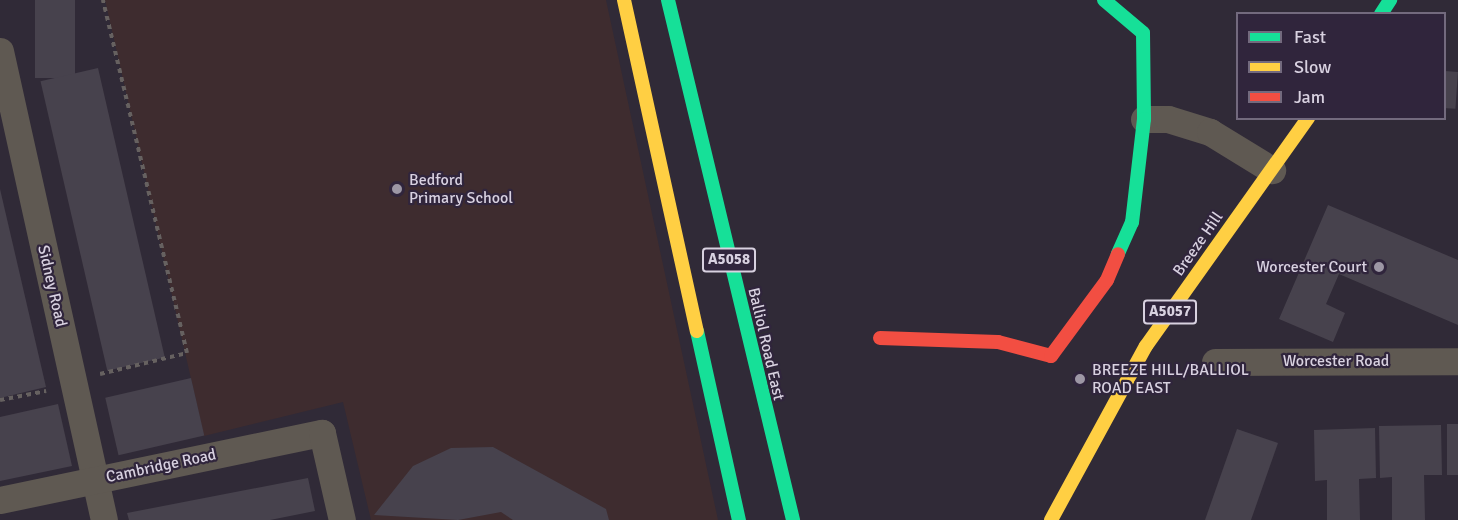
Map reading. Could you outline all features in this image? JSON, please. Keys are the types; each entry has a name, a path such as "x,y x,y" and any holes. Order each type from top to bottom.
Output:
{"main road":[{"name":"A5058","path":"624,0 738,520"},
{"name":"Balliol Road East","path":"668,0 793,520"},
{"path":"880,338 998,342 1051,356 1107,280 1132,222 1144,119 1143,33 1104,0"},
{"name":"Breeze Hill","path":"1050,519 1146,345 1307,120"}],"street":[{"name":"Sidney Road","path":"0,51 104,520"},
{"path":"1144,119 1168,119 1209,132 1272,170"},
{"name":"Worcester Road","path":"1215,362 1458,361"},
{"name":"Cambridge Road","path":"0,500 322,433 342,520"}],"path":[{"path":"0,400 187,353 103,0"}],"shaded area":[{"name":"Bedford Primary School","path":"105,0 606,0 718,520 371,520 343,402 204,436"}],"building":[{"path":"35,0 75,0 75,78 35,78"},
{"path":"98,68 165,357 107,371 41,81"},
{"path":"1446,71 1458,72 1455,109 1446,108"},
{"path":"0,189 46,387 0,398"},
{"name":"Worcester Court","path":"1328,205 1458,260 1458,325 1339,274 1326,304 1345,313 1333,342 1279,319"},
{"path":"191,378 204,435 119,455 105,398"},
{"path":"58,404 72,466 0,481 0,417"},
{"path":"1447,424 1458,424 1458,475 1447,475"},
{"path":"1441,425 1442,475 1424,475 1425,520 1392,520 1392,477 1380,478 1379,426"},
{"path":"1375,428 1376,478 1359,479 1360,520 1327,520 1327,480 1315,481 1314,430"},
{"path":"1237,429 1278,443 1251,520 1205,520"},
{"path":"493,447 606,509 609,520 513,520 501,512 458,520 374,515 413,466 451,448"},
{"path":"308,478 315,511 270,520 129,520 127,513"}],"traffic: fast":[{"path":"668,0 793,520"},
{"path":"1104,0 1143,33 1144,119 1132,222 1118,254"},
{"path":"1382,12 1390,0"},
{"path":"697,331 739,520"}],"traffic: slow":[{"path":"624,0 697,331"},
{"path":"1051,520 1146,346 1307,120"}],"traffic: jam":[{"path":"880,338 998,342 1051,356 1107,280 1118,254"}],"place":[{"name":"Bedford Primary School","path":"397,189"},
{"name":"Worcester Court","path":"1379,267"},
{"name":"BREEZE HILL/BALLIOL ROAD EAST","path":"1080,379"}]}
